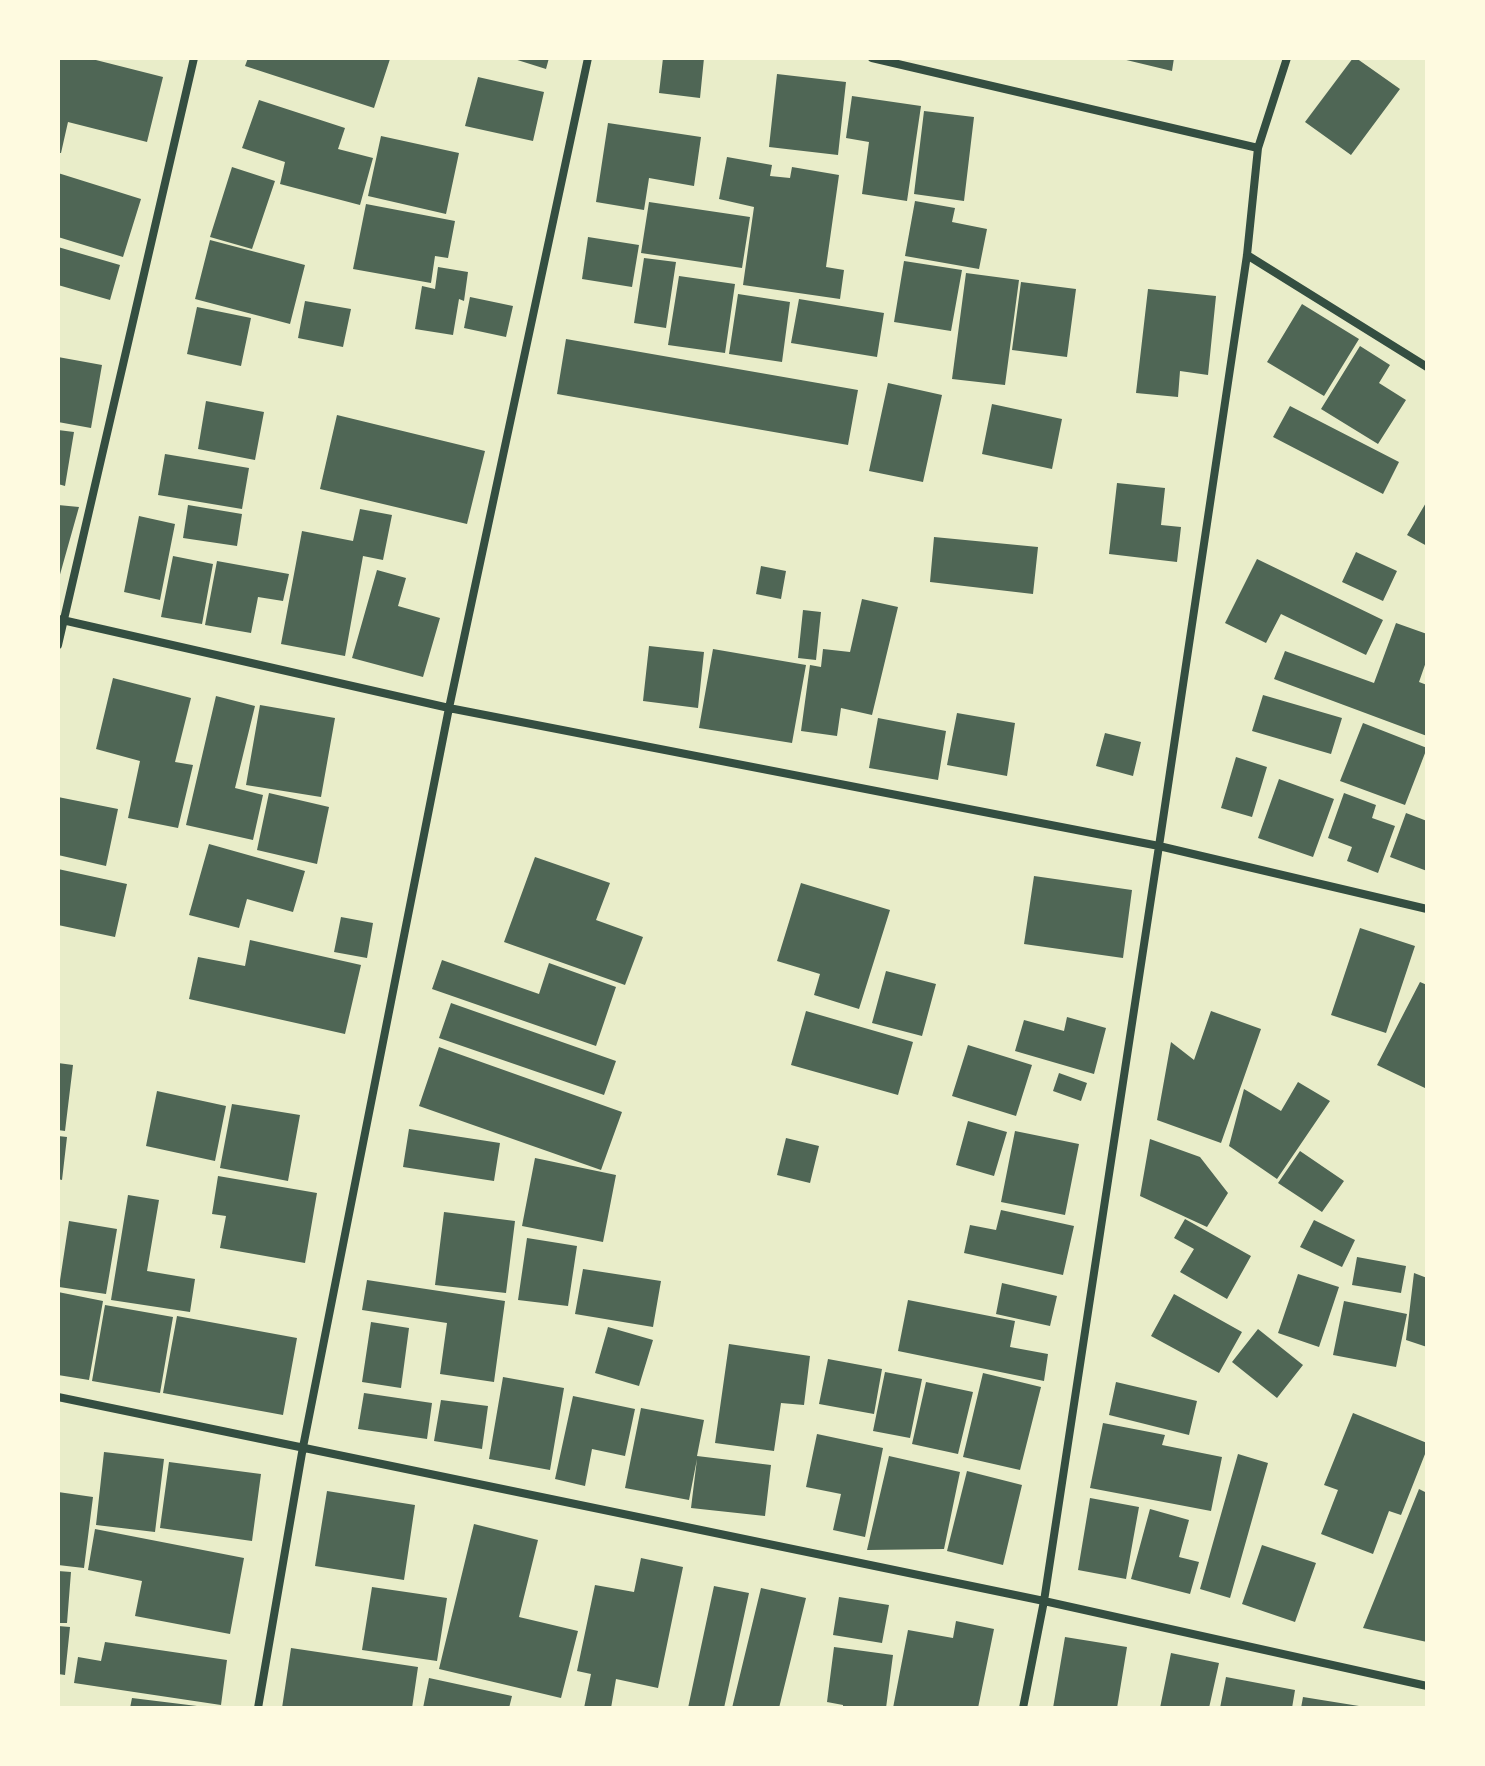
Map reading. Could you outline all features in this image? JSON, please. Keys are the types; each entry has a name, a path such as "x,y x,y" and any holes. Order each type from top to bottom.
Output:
{"street":[{"path":"58,645 61,619 194,58"},
{"path":"258,1708 303,1447 449,708 588,58"},
{"path":"872,58 1258,148"},
{"path":"1023,1708 1044,1601 1159,846 1247,255 1258,148 1287,58"},
{"path":"1247,255 1427,367"},
{"path":"61,619 449,708 1159,846 1427,909"},
{"path":"58,1397 1044,1601 1427,1686"}],"building":[{"path":"58,58 88,58 163,77 147,142 68,122 61,153 58,153"},
{"path":"248,58 390,59 374,108 245,66"},
{"path":"511,58 549,58 546,69"},
{"path":"663,58 704,58 700,98 659,93"},
{"path":"1118,58 1174,58 1172,71"},
{"path":"1353,58 1400,89 1351,155 1305,122"},
{"path":"777,74 846,82 838,155 769,147"},
{"path":"478,77 544,92 533,141 465,126"},
{"path":"852,96 921,106 907,201 862,194 869,142 846,138"},
{"path":"259,100 345,128 338,149 373,158 360,205 280,184 285,162 242,148"},
{"path":"924,111 974,117 964,201 914,194"},
{"path":"608,123 701,137 694,186 649,178 644,210 596,202"},
{"path":"381,136 459,153 446,214 368,196"},
{"path":"727,157 772,165 770,176 790,178 792,167 839,175 826,267 844,270 840,299 743,285 754,207 719,199"},
{"path":"232,167 275,181 252,249 210,237"},
{"path":"58,173 141,199 123,257 58,237"},
{"path":"915,201 955,208 952,222 987,229 979,269 905,256"},
{"path":"649,202 750,217 742,268 641,253"},
{"path":"366,204 455,221 448,258 435,256 431,283 353,269"},
{"path":"588,237 639,245 632,287 582,279"},
{"path":"210,240 305,265 290,324 195,299"},
{"path":"58,247 120,265 110,300 58,285"},
{"path":"644,258 676,262 666,328 634,323"},
{"path":"904,261 962,270 951,331 894,322"},
{"path":"438,267 468,272 464,301 459,299 453,335 415,329 422,286 435,289"},
{"path":"966,273 1019,280 1005,385 952,379"},
{"path":"679,276 735,284 725,353 668,345"},
{"path":"1021,282 1076,289 1067,357 1012,350"},
{"path":"1148,289 1216,296 1208,375 1180,371 1178,397 1136,393"},
{"path":"738,294 790,302 782,362 729,354"},
{"path":"470,297 513,306 506,337 464,328"},
{"path":"799,299 884,313 877,357 791,343"},
{"path":"305,301 351,309 343,347 298,338"},
{"path":"1302,304 1359,339 1324,396 1267,362"},
{"path":"197,307 251,318 241,366 187,354"},
{"path":"566,339 858,390 848,445 557,394"},
{"path":"1360,346 1390,365 1379,383 1406,400 1378,444 1321,409"},
{"path":"58,357 102,365 91,428 58,422"},
{"path":"888,383 942,395 923,482 869,471"},
{"path":"206,401 264,412 255,460 198,449"},
{"path":"992,404 1062,419 1052,469 982,454"},
{"path":"1290,406 1399,462 1383,494 1273,437"},
{"path":"337,415 485,451 467,524 320,489"},
{"path":"58,430 74,432 65,486 58,484"},
{"path":"165,454 249,468 242,509 158,495"},
{"path":"1117,483 1165,488 1161,525 1181,527 1177,562 1109,554"},
{"path":"1427,501 1427,546 1407,535"},
{"path":"58,505 79,507 59,578 58,578"},
{"path":"188,505 242,514 237,546 183,538"},
{"path":"360,509 392,515 383,560 363,556 345,656 281,644 302,531 353,541"},
{"path":"139,516 175,524 160,600 124,592"},
{"path":"934,537 1038,547 1033,594 930,582"},
{"path":"1356,552 1397,571 1383,601 1342,582"},
{"path":"173,556 213,564 202,624 161,617"},
{"path":"1257,559 1383,620 1366,655 1281,614 1266,643 1225,623"},
{"path":"217,561 289,574 283,601 258,597 251,633 205,625"},
{"path":"761,566 786,571 781,599 756,594"},
{"path":"377,570 406,578 398,606 440,618 423,677 352,658"},
{"path":"862,599 898,607 872,715 841,708 837,736 801,731 810,665 821,667 823,649 850,652"},
{"path":"803,610 821,612 816,660 798,658"},
{"path":"1396,623 1427,634 1427,659 1419,682 1427,685 1427,736 1274,679 1285,651 1374,683"},
{"path":"649,646 704,652 698,708 643,701"},
{"path":"713,649 806,665 792,743 699,728"},
{"path":"113,678 191,698 175,762 193,765 178,828 128,818 140,761 96,749"},
{"path":"1263,695 1342,718 1331,754 1252,731"},
{"path":"216,696 255,706 235,788 263,795 253,840 186,825"},
{"path":"260,705 335,718 321,797 246,785"},
{"path":"957,713 1015,723 1007,776 947,765"},
{"path":"878,718 946,731 938,780 869,768"},
{"path":"1363,723 1427,748 1405,805 1340,781"},
{"path":"1105,733 1141,742 1133,776 1096,766"},
{"path":"1236,757 1267,767 1252,817 1221,808"},
{"path":"1279,779 1334,799 1313,857 1258,838"},
{"path":"269,793 329,807 317,864 257,850"},
{"path":"1344,793 1376,805 1372,818 1395,826 1378,873 1347,861 1352,847 1328,838"},
{"path":"58,797 118,809 106,866 58,855"},
{"path":"1406,813 1427,821 1427,871 1390,857"},
{"path":"209,844 305,871 293,912 247,899 239,928 189,915"},
{"path":"535,857 610,883 596,920 643,937 625,985 504,942"},
{"path":"58,869 127,884 115,937 58,925"},
{"path":"1034,876 1132,890 1123,958 1024,944"},
{"path":"801,883 890,910 859,1009 814,995 820,974 777,961"},
{"path":"341,917 373,923 367,958 334,952"},
{"path":"1360,928 1415,946 1386,1033 1331,1015"},
{"path":"250,940 361,965 345,1034 189,999 198,957 245,966"},
{"path":"442,960 539,994 549,963 616,987 596,1046 432,989"},
{"path":"886,971 936,984 922,1036 872,1023"},
{"path":"1420,982 1427,985 1427,1089 1377,1065"},
{"path":"451,1003 616,1061 604,1095 439,1038"},
{"path":"806,1011 913,1042 898,1095 791,1065"},
{"path":"1211,1011 1261,1029 1221,1143 1157,1120 1171,1042 1194,1060"},
{"path":"1067,1017 1106,1028 1094,1074 1015,1051 1024,1020 1064,1031"},
{"path":"968,1045 1032,1065 1016,1116 952,1096"},
{"path":"439,1047 622,1112 601,1170 419,1106"},
{"path":"58,1063 73,1065 65,1131 58,1130"},
{"path":"1059,1073 1087,1083 1081,1101 1053,1091"},
{"path":"1298,1082 1330,1101 1277,1179 1229,1146 1244,1089 1281,1111"},
{"path":"157,1091 226,1106 215,1161 146,1146"},
{"path":"232,1104 300,1115 288,1181 220,1168"},
{"path":"968,1121 1007,1132 994,1176 956,1165"},
{"path":"409,1129 500,1143 494,1181 403,1167"},
{"path":"1015,1131 1079,1144 1065,1215 1001,1202"},
{"path":"58,1136 67,1137 62,1180 58,1179"},
{"path":"786,1138 819,1146 810,1183 777,1175"},
{"path":"1150,1139 1200,1157 1228,1193 1207,1227 1140,1196"},
{"path":"1300,1151 1344,1181 1322,1212 1278,1183"},
{"path":"535,1158 616,1175 603,1242 522,1226"},
{"path":"218,1176 317,1193 305,1263 220,1248 226,1216 212,1214"},
{"path":"128,1195 159,1200 147,1271 195,1279 190,1312 111,1300"},
{"path":"1001,1210 1074,1226 1063,1275 964,1253 970,1225 996,1230"},
{"path":"444,1212 515,1221 506,1293 435,1285"},
{"path":"1185,1219 1251,1256 1227,1299 1180,1272 1194,1249 1174,1238"},
{"path":"1314,1220 1355,1240 1342,1267 1300,1247"},
{"path":"69,1221 117,1229 106,1294 59,1287"},
{"path":"527,1238 577,1246 568,1306 518,1300"},
{"path":"1357,1257 1406,1266 1401,1293 1352,1285"},
{"path":"583,1269 661,1281 653,1327 575,1314"},
{"path":"1414,1273 1427,1278 1427,1347 1406,1340"},
{"path":"1298,1274 1339,1287 1319,1347 1278,1333"},
{"path":"367,1280 505,1301 494,1382 440,1374 447,1323 362,1310"},
{"path":"1002,1283 1057,1296 1050,1326 996,1314"},
{"path":"58,1292 103,1301 89,1380 58,1375"},
{"path":"1174,1294 1242,1332 1219,1373 1151,1336"},
{"path":"908,1300 1015,1321 1010,1347 1048,1354 1044,1381 898,1351"},
{"path":"1344,1301 1407,1314 1396,1367 1333,1355"},
{"path":"105,1305 173,1317 160,1393 92,1381"},
{"path":"177,1316 297,1338 283,1415 163,1393"},
{"path":"371,1322 409,1328 401,1388 362,1382"},
{"path":"608,1327 653,1340 639,1386 595,1373"},
{"path":"1258,1329 1303,1365 1277,1398 1232,1362"},
{"path":"729,1344 810,1356 804,1405 781,1403 774,1451 715,1443"},
{"path":"828,1359 882,1369 874,1414 819,1404"},
{"path":"885,1372 922,1379 910,1438 873,1431"},
{"path":"983,1373 1041,1387 1020,1470 963,1457"},
{"path":"503,1377 564,1388 550,1470 489,1459"},
{"path":"926,1382 973,1392 958,1454 912,1444"},
{"path":"1116,1382 1197,1401 1189,1435 1109,1415"},
{"path":"364,1393 432,1403 427,1439 358,1429"},
{"path":"573,1396 635,1409 625,1456 592,1449 585,1486 555,1479"},
{"path":"441,1400 488,1406 482,1449 434,1441"},
{"path":"641,1408 704,1420 697,1456 771,1465 765,1516 691,1508 697,1459 689,1500 625,1488"},
{"path":"1353,1413 1427,1443 1401,1515 1389,1511 1373,1554 1321,1534 1338,1490 1324,1485"},
{"path":"1103,1423 1165,1435 1162,1445 1222,1457 1211,1511 1090,1488"},
{"path":"817,1434 883,1448 865,1537 833,1530 841,1494 806,1487"},
{"path":"104,1452 164,1459 155,1532 96,1525"},
{"path":"1238,1454 1268,1463 1230,1598 1200,1589"},
{"path":"889,1456 960,1472 944,1549 867,1550"},
{"path":"169,1462 261,1474 252,1541 160,1528"},
{"path":"967,1471 1022,1485 1003,1565 947,1551"},
{"path":"1419,1489 1427,1493 1427,1642 1363,1628"},
{"path":"327,1491 415,1505 404,1580 315,1566"},
{"path":"58,1492 93,1497 84,1568 58,1565"},
{"path":"1090,1498 1139,1507 1126,1579 1078,1570"},
{"path":"1150,1509 1189,1520 1179,1557 1199,1562 1190,1594 1131,1579"},
{"path":"474,1524 538,1540 519,1617 578,1631 561,1698 439,1669"},
{"path":"95,1529 244,1558 230,1634 135,1616 142,1581 88,1570"},
{"path":"1262,1545 1316,1563 1295,1622 1242,1604"},
{"path":"641,1558 683,1567 658,1688 616,1679 611,1708 584,1708 591,1674 577,1671 595,1585 634,1592"},
{"path":"58,1571 71,1572 67,1623 58,1623"},
{"path":"714,1586 749,1593 724,1708 688,1708"},
{"path":"372,1587 447,1598 437,1661 362,1650"},
{"path":"761,1588 806,1598 779,1708 732,1708"},
{"path":"839,1597 889,1605 882,1643 833,1635"},
{"path":"956,1621 994,1629 978,1708 893,1708 908,1630 953,1638"},
{"path":"58,1626 70,1627 65,1675 58,1674"},
{"path":"1065,1637 1127,1647 1117,1708 1053,1708"},
{"path":"105,1642 227,1660 221,1705 74,1683 78,1657 101,1661"},
{"path":"834,1647 893,1655 886,1708 843,1708 843,1705 827,1702"},
{"path":"291,1648 418,1667 412,1708 282,1708"},
{"path":"1171,1653 1219,1663 1209,1708 1160,1708"},
{"path":"1226,1677 1295,1690 1292,1708 1220,1708"},
{"path":"429,1678 512,1696 509,1708 423,1708"},
{"path":"1303,1697 1359,1706 1359,1708 1301,1708"},
{"path":"132,1698 197,1706 130,1708"}]}
